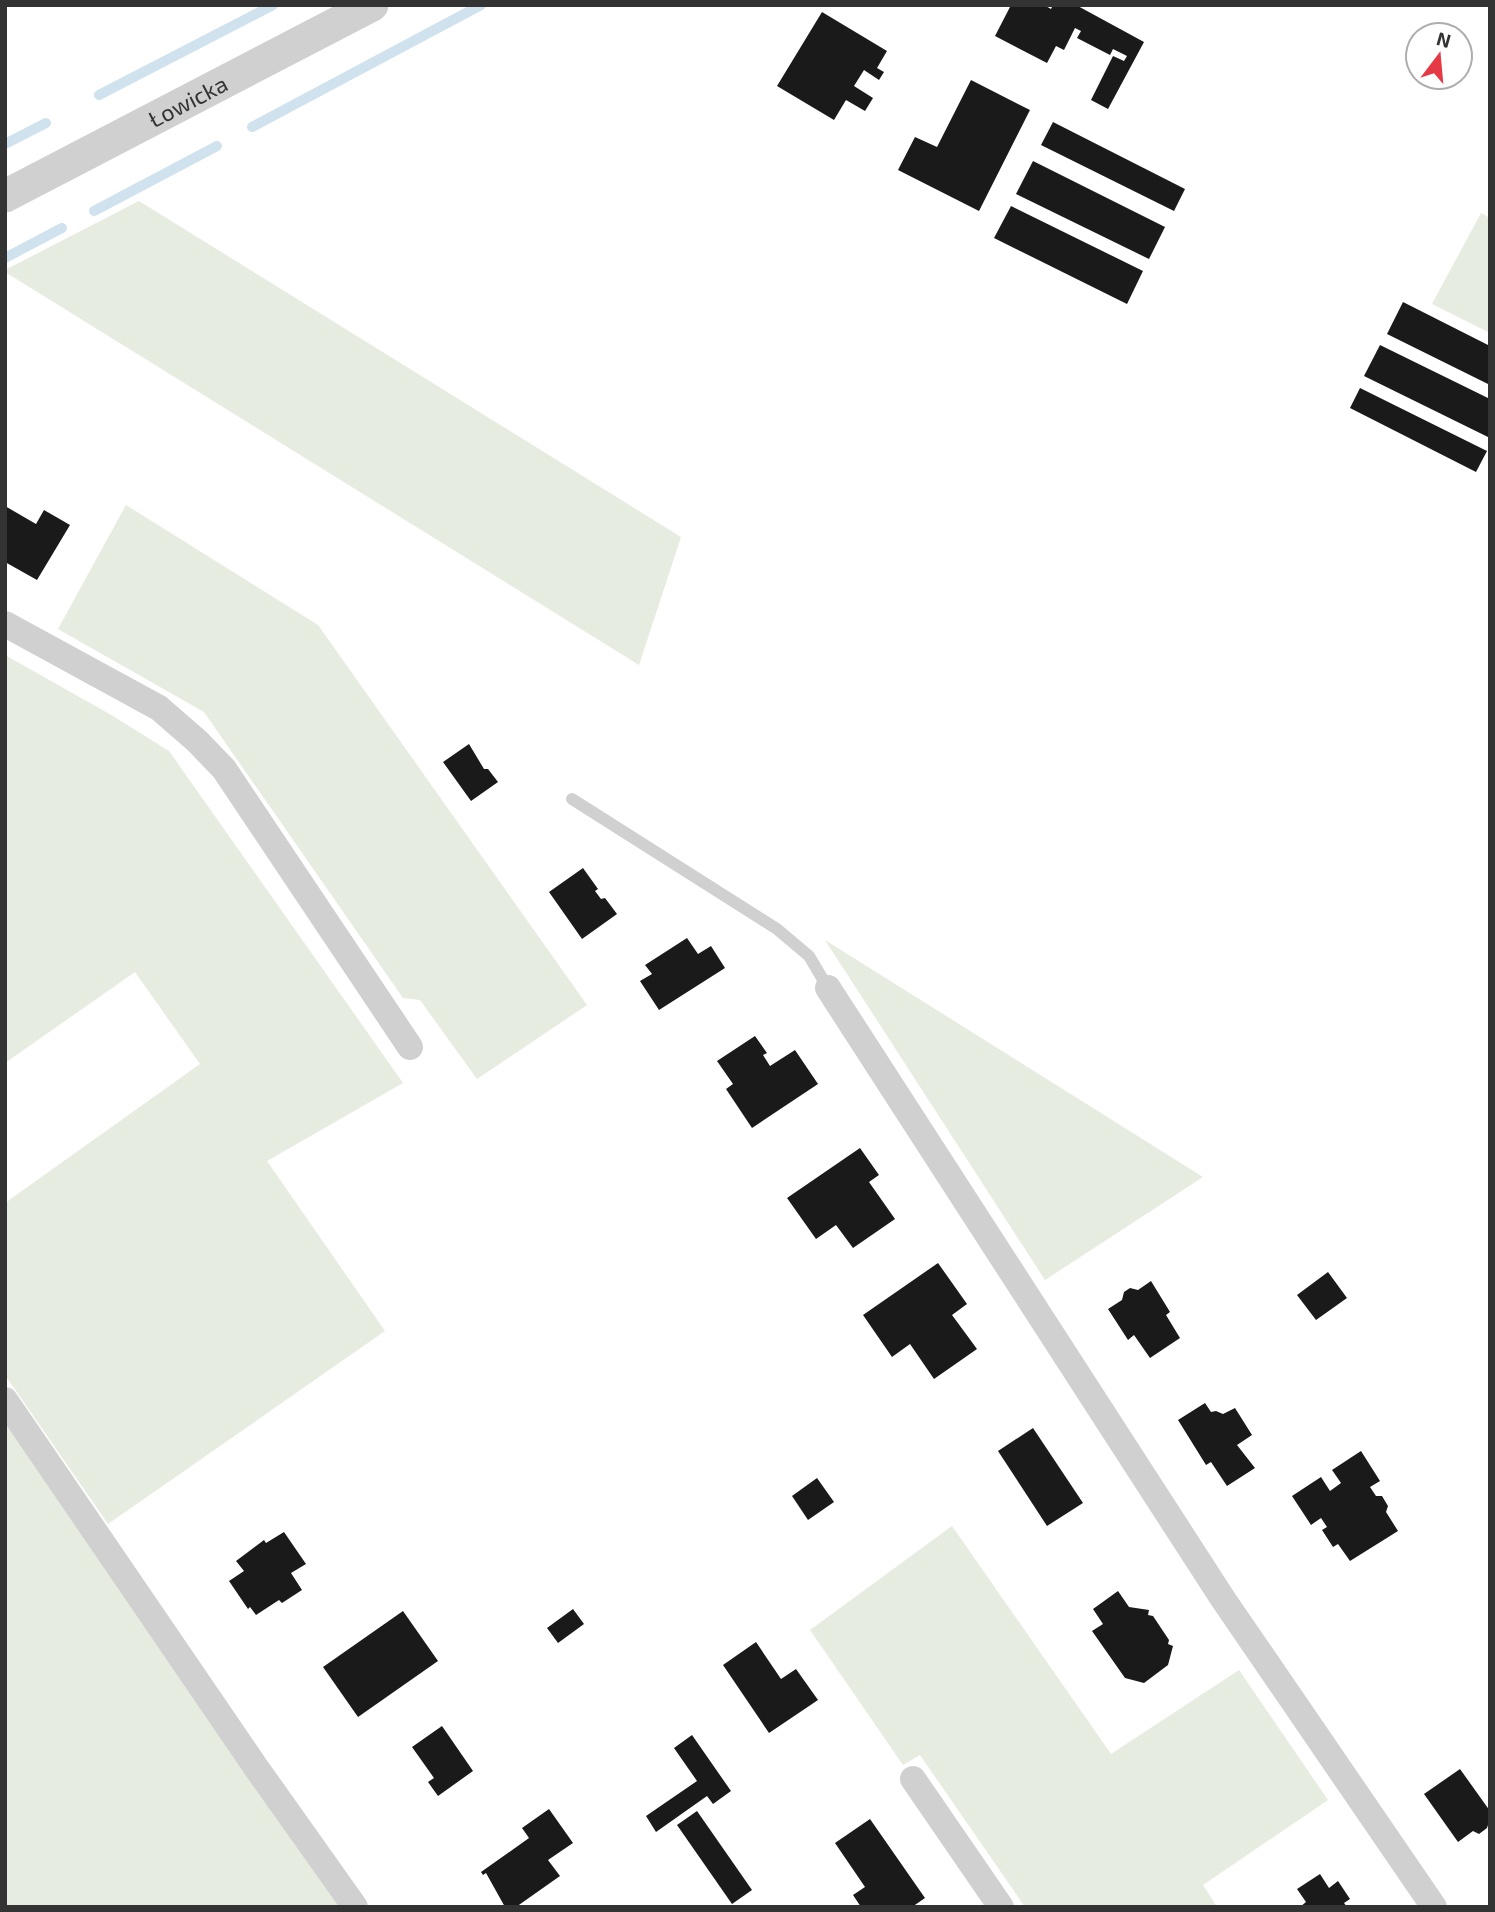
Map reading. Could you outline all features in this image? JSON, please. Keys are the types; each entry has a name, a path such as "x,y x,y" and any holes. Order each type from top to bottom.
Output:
{"street":[{"name":"Łowicka","path":"5,196 372,5"},
{"path":"5,624 159,708 206,750 224,769 410,1047"},
{"path":"828,988 1215,1587 1434,1907"},
{"path":"5,1400 255,1766 355,1907"},
{"path":"913,1779 1001,1907"}],"lane":[{"path":"572,799 777,929 809,957 828,988"}],"shaded area":[{"path":"139,201 681,537 639,665 5,272"},
{"path":"1481,213 1490,218 1490,333 1432,304"},
{"path":"126,505 318,625 587,1005 477,1079 420,1000 403,998 204,712 58,629"},
{"path":"5,655 169,751 403,1083 267,1161 385,1331 108,1524 5,1375 5,1203 200,1064 135,972 5,1063"},
{"path":"825,940 1203,1177 1045,1280"},
{"path":"5,1420 341,1907 5,1907"},
{"path":"952,1526 1111,1754 1239,1670 1328,1800 1203,1885 1217,1907 1025,1907 920,1755 903,1765 810,1630"}],"building":[{"path":"1011,5 1044,5 1051,9 1053,5 1076,5 1144,42 1108,109 1091,100 1113,56 1124,61 1127,56 1113,49 1110,55 1077,38 1081,31 1075,28 1064,50 1056,46 1047,63 995,36"},
{"path":"822,12 887,51 877,68 884,72 879,80 864,70 854,86 873,98 865,111 846,100 834,120 777,86"},
{"path":"971,80 1030,110 979,211 898,170 915,137 937,147"},
{"path":"1053,122 1185,189 1174,211 1041,145"},
{"path":"1033,161 1165,227 1149,259 1016,194"},
{"path":"1011,206 1143,271 1127,304 994,238"},
{"path":"1403,302 1490,346 1490,385 1387,334"},
{"path":"1380,345 1490,399 1490,438 1364,376"},
{"path":"1360,388 1487,451 1476,472 1350,408"},
{"path":"5,506 36,524 44,510 70,525 37,580 5,562"},
{"path":"469,744 484,769 488,769 498,782 471,801 443,762"},
{"path":"583,868 598,889 595,891 601,899 605,898 617,914 582,939 549,892"},
{"path":"687,938 698,954 711,946 725,968 659,1010 640,981 652,974 645,965"},
{"path":"755,1036 767,1053 763,1055 770,1066 795,1050 818,1084 752,1128 726,1089 733,1084 717,1061"},
{"path":"860,1148 879,1175 869,1182 895,1219 853,1248 836,1225 816,1239 787,1198"},
{"path":"938,1263 967,1304 952,1315 977,1349 934,1379 910,1344 892,1357 863,1315"},
{"path":"1328,1272 1347,1298 1316,1320 1297,1295"},
{"path":"1151,1281 1170,1312 1166,1315 1180,1338 1150,1358 1134,1335 1128,1340 1108,1309 1122,1300 1124,1292 1130,1288 1138,1290"},
{"path":"1205,1403 1211,1412 1223,1414 1235,1408 1252,1435 1237,1445 1255,1468 1227,1486 1211,1462 1206,1465 1178,1420"},
{"path":"1033,1428 1083,1503 1047,1526 998,1451"},
{"path":"1361,1451 1380,1481 1370,1487 1376,1496 1382,1496 1388,1506 1386,1512 1398,1531 1350,1561 1338,1544 1333,1547 1322,1530 1327,1527 1321,1518 1311,1525 1292,1496 1321,1477 1330,1491 1341,1483 1332,1470"},
{"path":"817,1478 834,1502 808,1520 792,1496"},
{"path":"284,1532 306,1564 291,1573 302,1590 282,1603 279,1600 256,1615 250,1607 248,1609 229,1581 244,1571 236,1561 264,1540 266,1543"},
{"path":"1118,1591 1129,1607 1149,1610 1148,1615 1153,1616 1169,1640 1168,1644 1173,1646 1168,1665 1144,1683 1125,1678 1092,1631 1103,1624 1093,1609"},
{"path":"573,1609 584,1624 558,1643 547,1628"},
{"path":"403,1611 438,1661 358,1717 323,1667"},
{"path":"756,1642 781,1679 796,1669 818,1700 769,1733 723,1665"},
{"path":"442,1726 473,1771 438,1796 428,1782 434,1778 412,1747"},
{"path":"692,1735 731,1791 713,1804 707,1796 656,1832 646,1816 697,1781 674,1748"},
{"path":"1460,1769 1490,1811 1490,1819 1487,1828 1479,1834 1473,1831 1458,1842 1424,1794"},
{"path":"549,1809 573,1843 548,1860 560,1876 516,1907 505,1907 486,1873 483,1875 481,1872 529,1838 522,1828"},
{"path":"697,1811 752,1890 732,1904 677,1825"},
{"path":"870,1819 925,1898 912,1907 861,1907 853,1895 865,1887 835,1843"},
{"path":"1320,1874 1329,1888 1338,1881 1350,1899 1344,1903 1347,1907 1300,1907 1306,1902 1297,1889"}],"waterway":[{"path":"99,95 273,5"},
{"path":"252,127 481,5"},
{"path":"5,144 46,123"},
{"path":"94,211 217,146"},
{"path":"5,258 62,228"}]}
